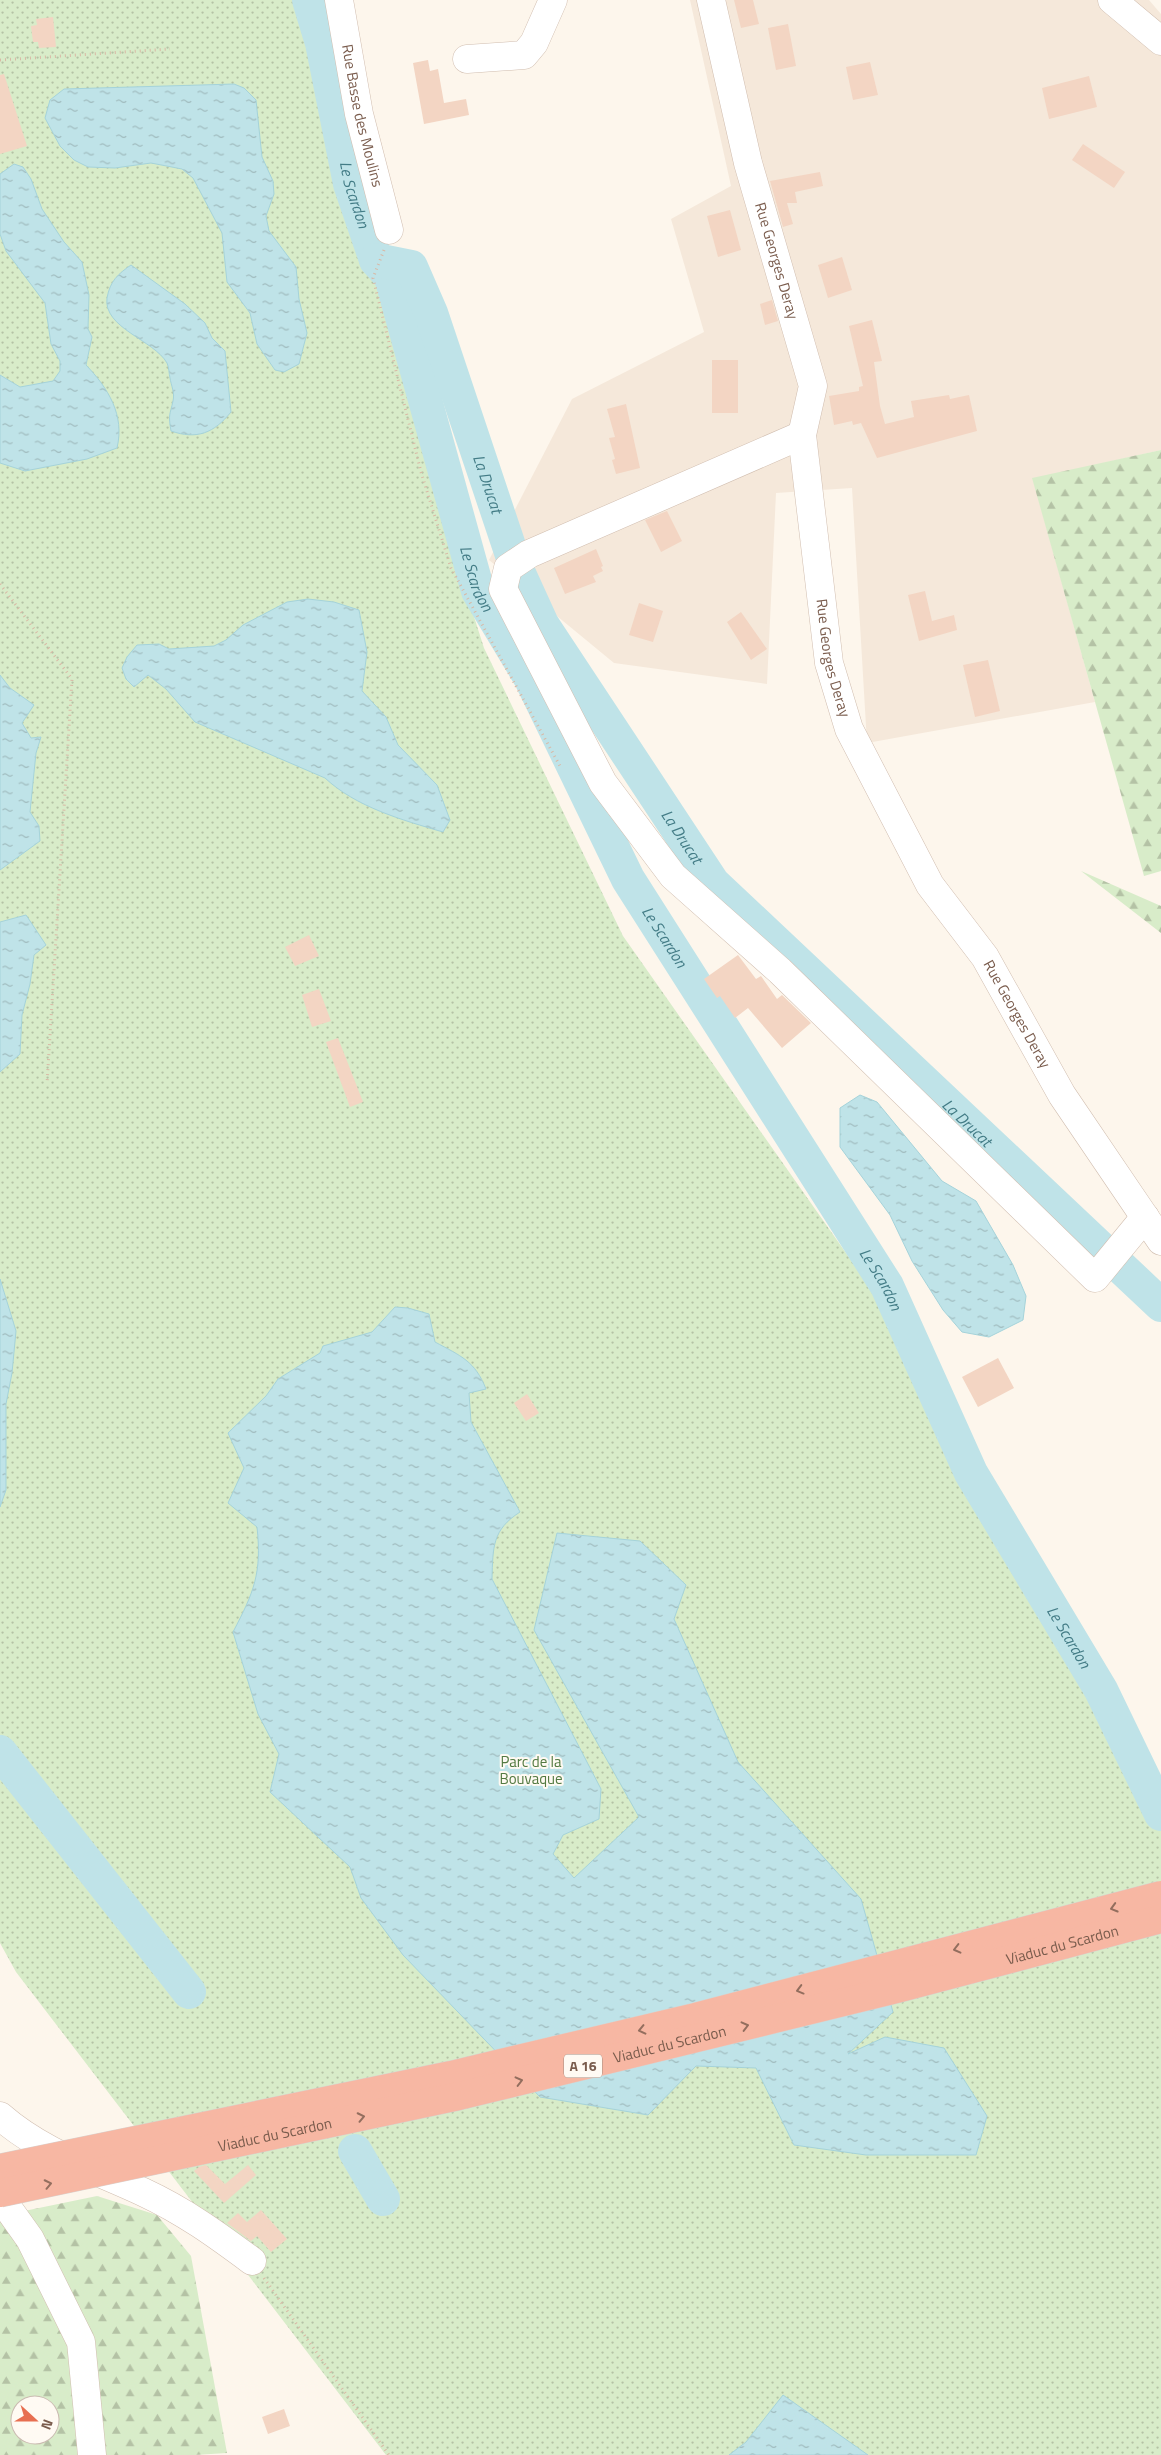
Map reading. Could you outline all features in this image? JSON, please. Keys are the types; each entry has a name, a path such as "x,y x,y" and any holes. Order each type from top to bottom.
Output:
{"highway":[{"name":"Viaduc du Scardon","path":"0,2168 218,2125 481,2068 695,2017 1161,1895"},
{"name":"Viaduc du Scardon","path":"0,2193 459,2096 898,1989 1161,1919"}],"street":[{"name":"Rue Basse des Moulins","path":"339,0 359,114 387,240"},
{"path":"467,59 524,55 539,34 553,0"},
{"name":"Rue Georges Deray","path":"711,0 748,163 813,386 802,435 829,663 849,729 930,884 985,957 1062,1095 1161,1240"},
{"path":"1112,0 1161,41"},
{"path":"802,435 519,561 502,589 603,783 672,876 780,971 1096,1278 1145,1217"},
{"path":"0,2116 15,2129 67,2160 144,2192 198,2221 252,2261"},
{"path":"0,2198 30,2238 81,2342 92,2455"}],"path":[{"path":"0,60 170,50"},
{"path":"387,240 373,278 421,472 451,568 560,766"},
{"path":"0,584 72,679 47,1084"},
{"path":"252,2261 390,2455"}],"shaded area":[{"path":"690,0 1149,0 1161,14 1161,450 1033,479 1095,702 867,743 852,488 776,493 767,684 614,663 489,560 572,399 704,332 671,219 731,186"}],"green space":[{"name":"Parc de la Bouvaque","path":"0,0 321,0 330,23 383,288 446,529 484,648 623,936 865,1280 1161,1807 1161,2455 386,2455 16,1972 0,1943"},
{"path":"1161,450 1161,871 1144,876 1032,478"},
{"path":"1081,871 1161,906 1161,933"},
{"path":"97,2196 157,2215 191,2256 227,2453 195,2455 0,2455 0,2216"}],"water":[{"path":"234,84 244,88 256,100 262,157 273,181 274,194 266,216 269,231 296,267 299,299 307,333 299,364 284,372 275,370 257,344 250,313 227,282 222,233 193,178 182,169 151,163 115,168 88,167 74,160 60,146 45,118 50,100 64,89"},
{"path":"14,164 23,167 31,179 42,209 64,242 82,262 89,295 88,329 92,337 86,365 108,393 117,413 119,424 117,448 87,459 25,471 0,463 0,375 20,387 53,381 60,371 60,361 51,344 45,303 6,251 0,234 0,174"},
{"path":"131,265 185,304 205,323 212,338 225,351 231,412 211,430 189,435 171,431 170,412 174,395 167,363 152,347 121,326 113,318 108,308 107,298 112,282"},
{"path":"308,599 334,602 359,610 367,652 362,691 386,717 398,745 437,785 450,820 443,832 412,823 365,805 337,788 325,778 195,722 166,689 148,675 134,687 126,679 122,668 127,657 137,645 159,644 169,649 214,646 226,640 243,625 287,602"},
{"path":"0,675 10,688 34,705 22,723 31,738 41,737 36,753 30,812 39,826 40,841 0,870"},
{"path":"26,915 46,945 34,955 30,984 22,1015 20,1054 0,1072 0,922"},
{"path":"860,1095 877,1102 942,1181 976,1201 1013,1265 1026,1296 1023,1320 989,1337 962,1332 943,1310 912,1261 890,1215 840,1147 840,1108"},
{"path":"0,1279 16,1331 12,1373 6,1404 6,1490 0,1507"},
{"path":"395,1307 408,1308 429,1314 435,1342 466,1360 477,1372 486,1389 469,1393 471,1422 520,1512 504,1526 496,1540 492,1579 601,1789 599,1819 563,1835 553,1854 574,1878 639,1817 534,1630 557,1533 640,1541 686,1585 674,1619 738,1762 861,1899 893,2012 848,2054 885,2037 944,2048 987,2116 976,2155 866,2155 794,2145 756,2068 696,2066 648,2115 540,2097 403,1955 361,1898 350,1867 270,1792 279,1754 258,1714 233,1632 255,1582 258,1543 257,1527 228,1503 244,1468 228,1433 266,1396 278,1379 320,1353 323,1346 372,1332"},
{"path":"783,2395 868,2455 729,2455 746,2442"}],"building":[{"path":"734,0 753,0 759,24 741,28"},
{"path":"53,17 56,47 39,48 38,42 33,42 31,26 37,25 36,19"},
{"path":"788,24 796,66 776,70 768,28"},
{"path":"428,60 430,71 438,69 444,103 466,99 469,115 424,124 413,63"},
{"path":"870,62 878,95 853,100 846,67"},
{"path":"4,74 27,146 0,154 0,75"},
{"path":"1089,76 1097,107 1049,119 1042,88"},
{"path":"1083,144 1125,172 1114,188 1072,160"},
{"path":"820,172 823,186 795,192 797,203 787,203 793,224 783,227 770,181"},
{"path":"730,210 741,250 718,257 707,216"},
{"path":"842,257 852,290 828,298 818,265"},
{"path":"772,300 778,321 765,325 760,304"},
{"path":"872,320 882,361 874,362 880,406 885,424 914,417 911,401 949,395 950,399 969,395 977,431 877,458 861,423 853,425 852,421 834,425 829,396 859,391 859,387 863,386 849,326"},
{"path":"712,360 738,360 738,413 712,413"},
{"path":"626,404 640,468 616,474 612,460 615,459 609,438 615,437 607,409"},
{"path":"667,511 682,541 661,552 645,520"},
{"path":"596,549 603,566 601,567 603,571 593,576 596,582 565,594 554,568"},
{"path":"925,591 932,621 954,615 957,630 919,641 908,595"},
{"path":"639,603 663,611 653,642 629,635"},
{"path":"741,612 767,649 751,660 727,622"},
{"path":"988,660 1000,711 975,717 963,665"},
{"path":"309,935 319,956 295,966 285,947"},
{"path":"738,955 756,979 761,976 777,999 782,995 811,1023 782,1048 748,1008 735,1018 720,996 717,998 704,979"},
{"path":"319,989 331,1021 312,1027 302,995"},
{"path":"338,1038 363,1102 350,1107 326,1042"},
{"path":"998,1358 1014,1388 978,1407 962,1377"},
{"path":"527,1394 539,1413 526,1421 514,1403"},
{"path":"206,2165 225,2184 248,2165 256,2175 224,2203 194,2171"},
{"path":"261,2210 287,2239 271,2252 257,2236 251,2241 227,2223 238,2213 247,2222"},
{"path":"284,2409 290,2426 268,2434 262,2417"}],"waterway":[{"name":"Le Scardon","path":"309,0 322,43 350,184 376,260 391,277 478,591 531,679 628,879 887,1286 971,1473 1101,1690 1161,1814"},
{"name":"La Drucat","path":"376,260 411,267 431,313 516,567 542,624 713,883 1161,1305"},
{"path":"0,1752 189,1992"},
{"path":"355,2151 383,2199"}]}
